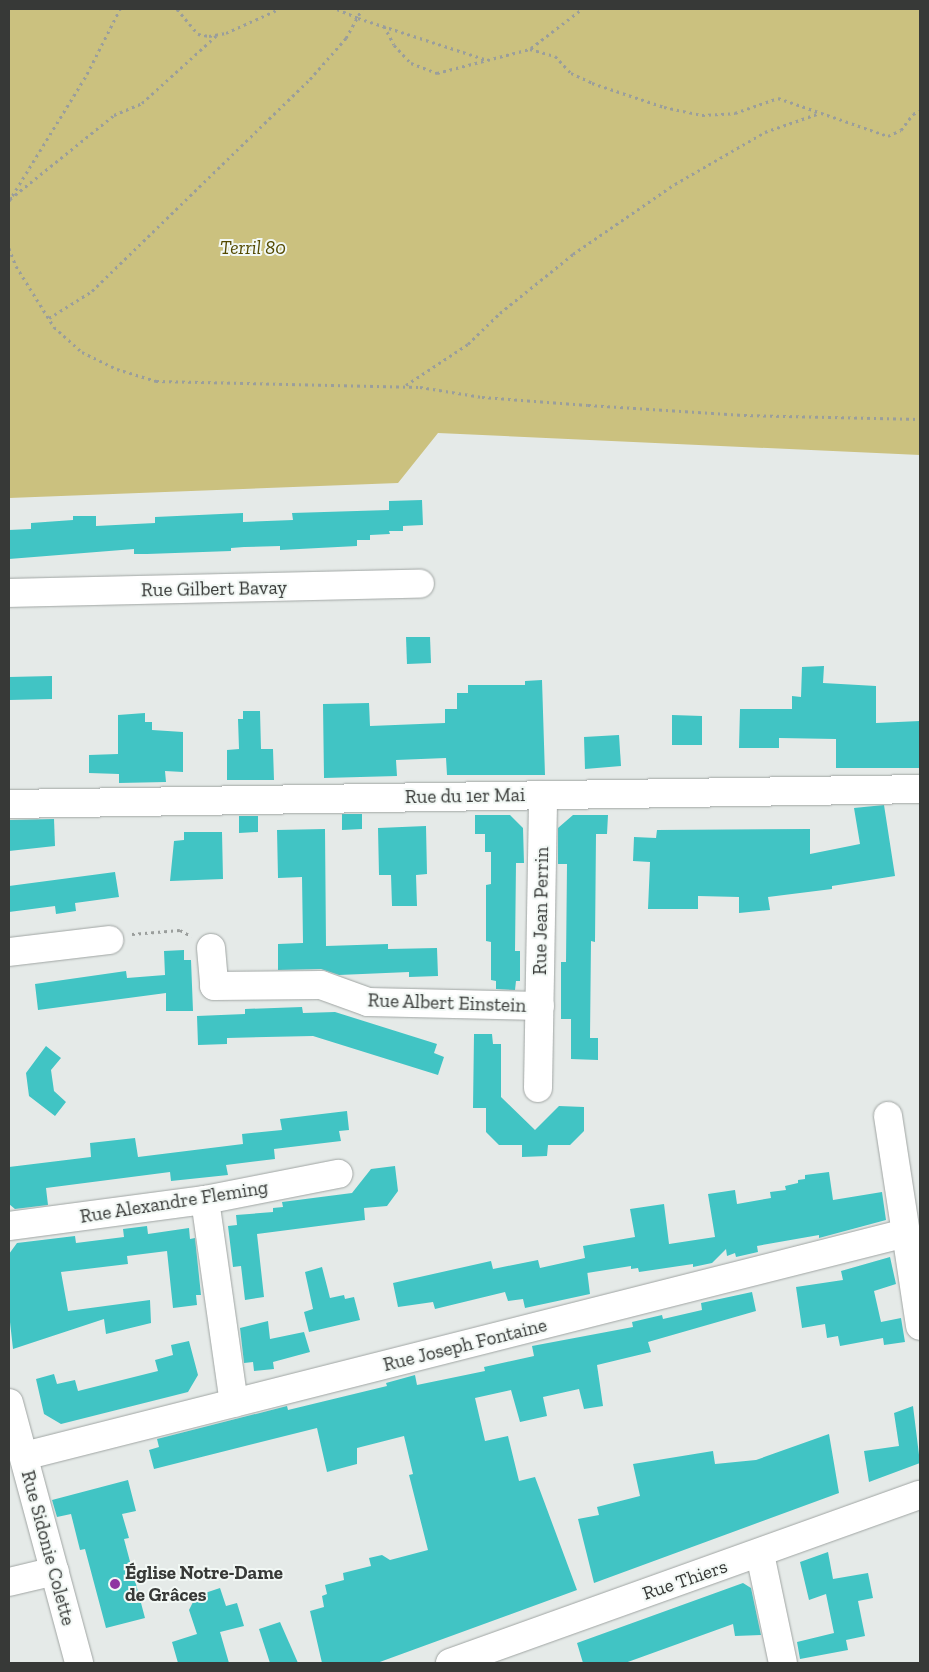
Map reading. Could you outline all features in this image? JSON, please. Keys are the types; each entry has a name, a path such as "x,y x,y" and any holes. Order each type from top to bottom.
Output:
{"street":[{"name":"Rue Gilbert Bavay","path":"9,593 420,584"},
{"name":"Rue du 1er Mai","path":"9,804 920,789"},
{"name":"Rue Jean Perrin","path":"538,1088 543,795"},
{"path":"9,952 109,940"},
{"name":"Rue Albert Einstein","path":"210,948 214,986 321,985 368,1002 540,1006"},
{"path":"888,1116 920,1326"},
{"name":"Rue Alexandre Fleming","path":"9,1226 205,1200 338,1174"},
{"path":"205,1200 234,1403"},
{"name":"Rue Joseph Fontaine","path":"17,1441 234,1403 906,1233"},
{"name":"Rue Sidonie Colette","path":"9,1403 17,1441 55,1571 78,1663"},
{"name":"Rue Thiers","path":"450,1663 760,1554 920,1495"},
{"path":"760,1554 783,1663"},
{"path":"9,1582 55,1571"}],"path":[{"path":"10,200 88,74 120,9"},
{"path":"178,9 198,34 217,35"},
{"path":"10,200 114,115 142,103 217,35 279,9"},
{"path":"338,9 358,18 488,60"},
{"path":"49,318 92,290 310,79 346,38 362,9"},
{"path":"384,26 394,45 411,64 437,73 530,49 582,9"},
{"path":"530,49 555,56 571,74 592,84 664,107 702,115 735,113 778,98 888,136 901,130 913,114 920,111"},
{"path":"404,386 468,344 500,313 573,254 675,184 765,132 822,113"},
{"path":"9,248 16,266 49,318 82,352 117,369 156,381 404,386 588,406 744,415 920,419"},
{"path":"109,940 140,931 180,930 210,948"}],"green space":[{"name":"Terril 80","path":"9,9 920,9 920,455 438,433 398,483 9,498"}],"building":[{"path":"422,500 423,525 403,526 403,531 389,531 390,534 370,535 370,540 357,540 357,546 280,550 280,546 244,547 231,548 231,551 147,554 134,554 134,549 9,559 9,530 31,529 31,523 73,520 73,516 96,516 96,526 155,523 155,517 243,513 243,522 293,520 292,513 389,510 389,501"},
{"path":"406,637 430,637 431,663 407,664"},
{"path":"824,666 823,683 876,686 876,723 920,721 920,768 836,768 836,739 779,738 779,748 739,748 740,709 792,709 792,696 801,697 802,667"},
{"path":"52,676 52,699 9,700 9,677"},
{"path":"542,680 545,775 447,775 446,758 396,760 397,776 324,778 323,704 369,703 370,726 445,723 445,709 457,709 457,693 468,693 468,685 525,685 525,681"},
{"path":"243,711 260,711 261,749 273,749 274,780 227,780 227,750 239,749 238,719 243,719"},
{"path":"145,713 145,722 152,722 152,730 183,732 183,772 165,771 166,782 119,783 119,774 89,773 89,755 118,754 118,715"},
{"path":"672,715 702,716 702,745 672,745"},
{"path":"619,735 621,766 585,769 584,737"},
{"path":"884,805 895,876 832,886 832,889 768,897 770,910 739,913 739,897 698,896 698,909 648,909 650,862 633,861 634,837 656,838 657,830 810,829 810,854 860,844 854,808"},
{"path":"342,814 362,814 362,829 342,830"},
{"path":"475,815 510,815 523,828 524,863 516,863 515,951 520,951 520,981 516,981 515,990 496,989 496,981 491,980 491,942 486,941 486,885 491,884 491,852 485,852 485,834 475,834"},
{"path":"573,815 608,815 607,834 596,834 595,942 591,941 590,1038 598,1038 598,1060 571,1059 571,1019 561,1019 561,962 566,962 567,864 558,864 558,828"},
{"path":"239,816 258,816 258,832 239,833"},
{"path":"54,819 55,846 9,851 9,820"},
{"path":"426,826 427,874 416,875 417,906 392,906 391,875 379,875 378,828"},
{"path":"325,829 326,946 388,944 388,949 437,948 438,976 409,977 409,972 339,975 321,969 278,970 278,944 303,943 302,877 278,878 277,830"},
{"path":"184,832 222,832 223,879 170,881 174,841 184,840"},
{"path":"115,872 119,897 75,903 76,911 56,914 55,906 9,912 9,886"},
{"path":"184,950 184,960 191,960 193,1011 166,1011 166,993 38,1010 35,984 126,971 127,978 165,975 164,951"},
{"path":"302,1007 303,1013 335,1012 437,1044 434,1053 444,1057 438,1075 313,1036 227,1038 227,1044 198,1045 197,1016 245,1014 245,1009"},
{"path":"474,1034 492,1034 493,1044 501,1044 501,1097 535,1130 559,1106 584,1107 584,1131 570,1145 548,1145 547,1156 522,1157 522,1145 499,1145 486,1132 486,1108 473,1108"},
{"path":"46,1046 61,1058 51,1070 54,1091 66,1102 55,1116 29,1096 26,1073"},
{"path":"347,1111 349,1130 339,1131 341,1141 274,1149 275,1159 226,1165 228,1175 171,1181 170,1172 46,1188 48,1205 15,1209 9,1204 9,1167 91,1157 90,1143 135,1138 138,1157 243,1144 242,1134 282,1130 280,1119"},
{"path":"395,1166 398,1191 387,1206 364,1208 365,1220 257,1234 264,1297 245,1300 241,1266 233,1267 228,1226 237,1225 236,1215 273,1212 273,1208 283,1207 282,1202 352,1193 371,1169"},
{"path":"829,1172 833,1200 882,1192 886,1220 819,1238 819,1235 757,1246 758,1252 736,1257 735,1253 727,1256 726,1249 712,1263 693,1267 693,1264 639,1272 638,1268 631,1269 631,1266 587,1273 590,1294 525,1308 523,1299 508,1301 505,1292 435,1309 433,1302 398,1307 393,1283 491,1261 493,1269 538,1260 540,1268 585,1258 583,1246 635,1237 630,1209 664,1204 669,1244 715,1237 708,1194 735,1190 737,1204 771,1198 770,1192 786,1190 785,1186 798,1183 798,1180 805,1179 805,1175"},
{"path":"147,1226 148,1234 189,1228 190,1239 195,1238 201,1295 196,1295 197,1305 173,1308 167,1251 127,1256 128,1264 61,1272 68,1311 150,1300 151,1323 106,1334 104,1319 13,1349 9,1313 9,1254 17,1243 75,1236 76,1243 124,1237 123,1229"},
{"path":"890,1257 896,1284 874,1291 881,1322 901,1318 905,1342 884,1345 883,1338 840,1346 838,1336 827,1338 825,1324 802,1328 796,1287 843,1280 841,1271"},
{"path":"322,1267 330,1298 344,1295 345,1299 354,1297 360,1320 309,1332 304,1312 313,1309 305,1272"},
{"path":"752,1292 756,1311 648,1342 651,1352 597,1365 603,1406 584,1409 579,1389 543,1397 547,1416 520,1422 511,1390 475,1398 485,1441 508,1436 519,1481 535,1477 577,1590 377,1663 322,1663 310,1611 324,1607 322,1596 327,1594 325,1585 344,1580 343,1573 371,1566 369,1558 382,1555 390,1560 428,1550 409,1475 413,1474 404,1436 357,1448 357,1464 327,1472 317,1428 154,1469 149,1450 159,1447 157,1439 287,1406 288,1410 387,1386 386,1383 415,1375 417,1385 485,1371 484,1367 534,1356 532,1346 633,1327 632,1322 662,1315 663,1319 702,1310 701,1303"},
{"path":"268,1321 270,1339 304,1332 310,1352 273,1362 274,1369 254,1371 253,1362 244,1363 240,1328"},
{"path":"189,1341 198,1375 188,1392 61,1424 44,1414 36,1379 54,1374 57,1384 75,1380 78,1391 158,1371 155,1360 173,1355 171,1345"},
{"path":"913,1406 920,1463 869,1482 864,1451 899,1446 894,1413"},
{"path":"829,1434 839,1493 594,1583 578,1519 599,1515 597,1507 640,1496 633,1464 713,1451 715,1464 756,1460"},
{"name":"Église Notre-Dame de Grâces","path":"128,1480 136,1511 122,1514 129,1538 124,1539 145,1618 106,1628 85,1549 80,1550 71,1514 57,1517 52,1500"},
{"path":"828,1552 833,1579 868,1573 873,1598 858,1601 865,1636 846,1640 848,1650 800,1659 797,1642 834,1633 826,1594 809,1600 800,1562"},
{"path":"743,1583 751,1588 761,1635 735,1636 733,1624 625,1663 583,1663 577,1643"},
{"path":"220,1588 226,1606 237,1603 244,1626 220,1632 229,1663 178,1663 172,1642 197,1634 189,1610 196,1596"},
{"path":"280,1622 298,1663 270,1663 259,1629"}],"place":[{"name":"Église Notre-Dame de Grâces","path":"115,1584"}]}
